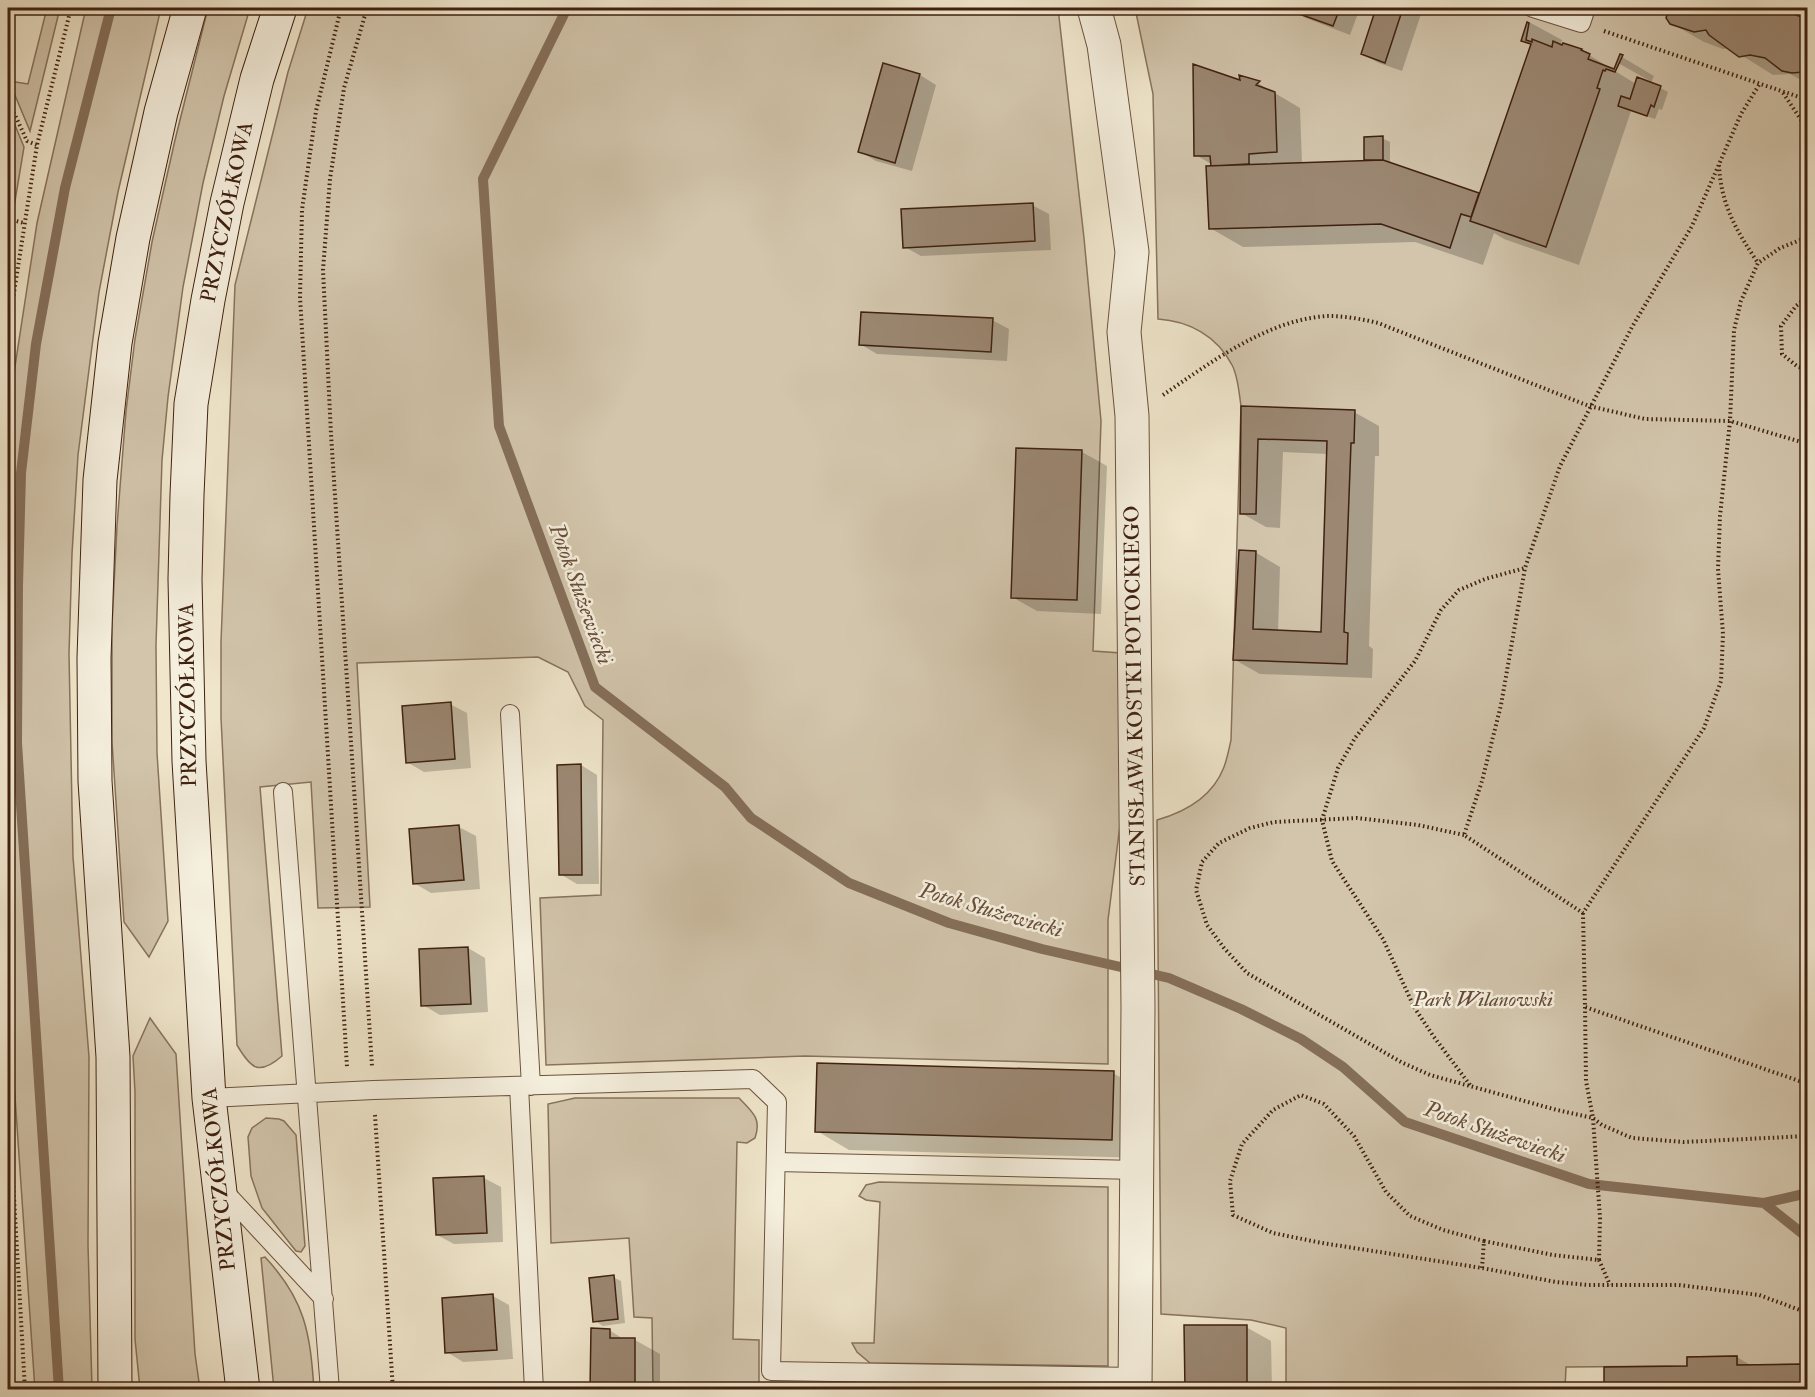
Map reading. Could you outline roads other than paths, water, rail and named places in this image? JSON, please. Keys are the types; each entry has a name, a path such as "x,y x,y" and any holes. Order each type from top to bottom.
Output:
{"main road":[{"path":"115,1389 113,1057 95,780 94,658 100,480 115,344 133,238 161,112 190,8"},
{"name":"PRZYCZÓŁKOWA","path":"243,1389 209,1098 189,761 186,654 187,495 192,404 226,203 257,79 280,8"},
{"name":"STANISŁAWA KOSTKI POTOCKIEGO","path":"1094,8 1104,45 1132,252 1124,332 1132,416 1138,1007 1135,1383"}],"lane":[{"path":"1533,8 1584,15"},
{"path":"510,714 534,1389"},
{"path":"283,792 330,1389"},
{"path":"209,1098 374,1090 753,1079 777,1102 771,1380 1135,1383"},
{"path":"776,1161 1137,1170"},
{"path":"219,1185 324,1299"}],"waterway":[{"path":"59,1390 17,743 21,473 36,344 65,188 111,8"},
{"name":"Potok Służewiecki","path":"567,8 483,179 499,426 595,687 725,787 751,818 849,883 949,923 1042,949 1169,978 1241,1009 1301,1039 1343,1067 1405,1122 1589,1184 1764,1203 1808,1238"},
{"path":"1764,1203 1808,1193"}],"park label":[{"name":"Park Wilanowski","path":"1483,999"}]}
